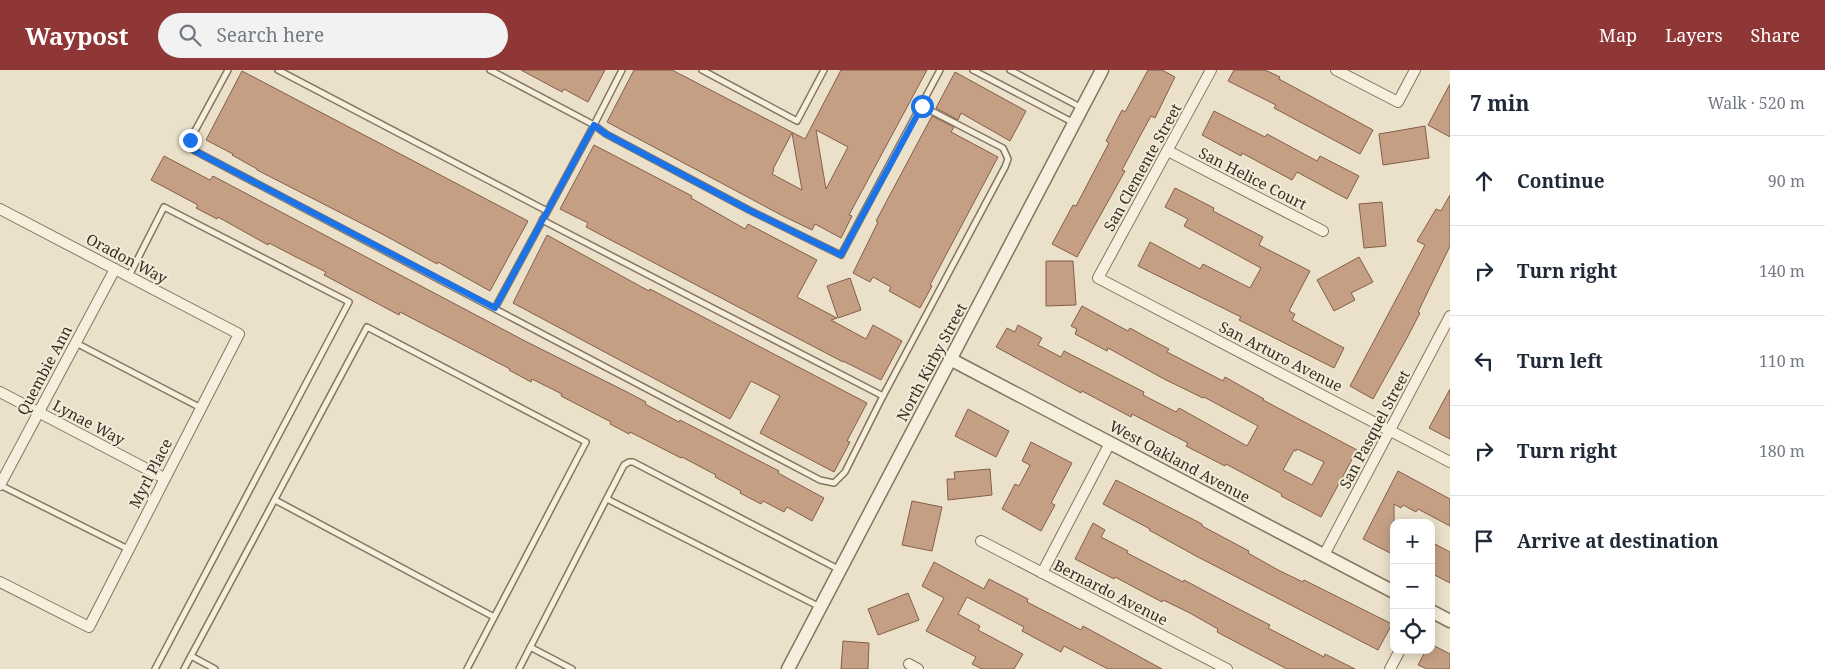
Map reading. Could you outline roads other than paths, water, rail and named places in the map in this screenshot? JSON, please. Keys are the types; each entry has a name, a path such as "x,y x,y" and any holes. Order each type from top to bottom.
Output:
{"street":[{"name":"North Kirby Street","path":"788,669 1102,70"},
{"name":"San Clemente Street","path":"1098,278 1211,70"},
{"path":"1336,70 1398,102 1415,70"},
{"name":"San Helice Court","path":"1168,151 1323,231"},
{"name":"Oradon Way","path":"0,208 239,334"},
{"name":"Quembie Ann","path":"0,485 115,269"},
{"name":"San Arturo Avenue","path":"1098,278 1450,462"},
{"name":"San Pasquel Street","path":"1324,555 1450,316"},
{"name":"Myrl Place","path":"0,582 89,627 239,334"},
{"name":"West Oakland Avenue","path":"950,359 1390,590"},
{"name":"Lynae Way","path":"0,392 164,478"},
{"path":"1042,573 1110,443"},
{"name":"Bernardo Avenue","path":"981,541 1227,669"},
{"path":"1435,613 1450,621"},
{"path":"1390,669 1398,654"}],"lane":[{"path":"228,70 190,140 191,146 195,151 827,482 834,482 845,472 882,396 1008,159 1003,148 922,106"},
{"path":"278,70 547,211"},
{"path":"490,70 740,206 841,255 940,70"},
{"path":"495,308 622,70"},
{"path":"702,70 797,121 824,70"},
{"path":"973,70 1074,123"},
{"path":"1010,70 1082,108"},
{"path":"128,276 164,207 349,302 155,669"},
{"path":"542,220 882,396"},
{"path":"184,669 367,327 586,442 467,669"},
{"path":"75,343 201,408"},
{"path":"519,669 624,466 629,462 633,462 840,570"},
{"path":"0,485 128,549"},
{"path":"607,498 820,608"},
{"path":"275,500 494,617"},
{"path":"530,647 572,669"},
{"path":"191,656 215,669"}]}
